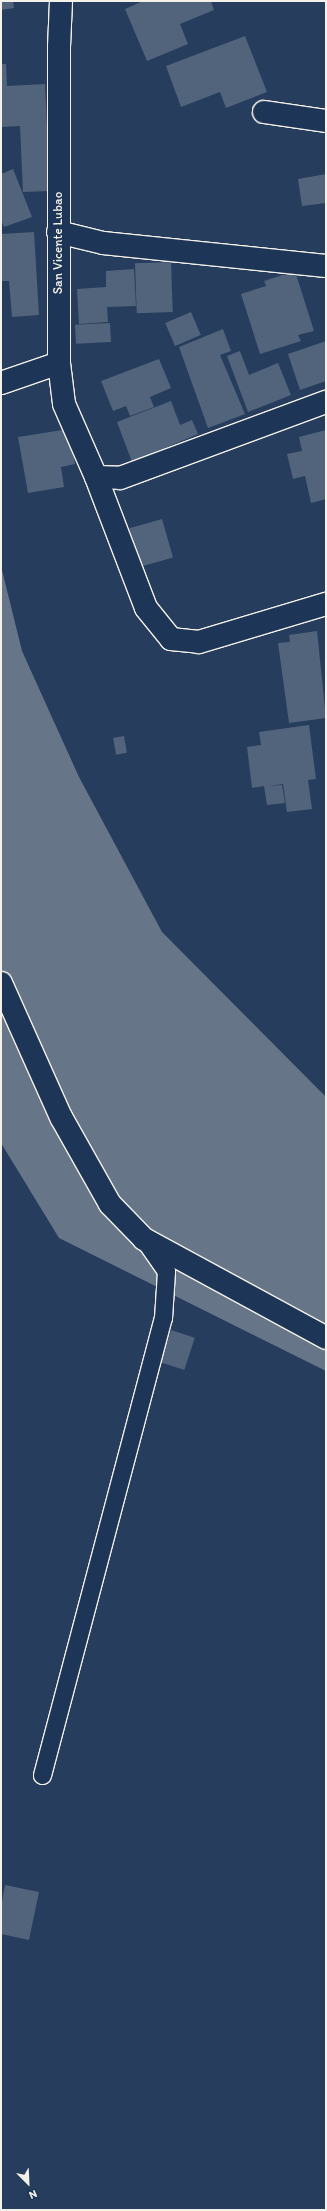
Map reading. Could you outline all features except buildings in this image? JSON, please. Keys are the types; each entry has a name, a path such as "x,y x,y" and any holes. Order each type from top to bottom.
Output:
{"street":[{"name":"San Vicente Lubao","path":"61,1 58,232 59,363 64,404 96,477 146,608 171,639 199,642 326,604"},
{"path":"264,112 326,121"},
{"path":"58,232 103,243 326,266"},
{"path":"1,383 59,363"},
{"path":"96,477 120,478 326,402"},
{"path":"1,983 61,1117 110,1204 144,1240 326,1338"}],"lane":[{"path":"42,1775 163,1318 166,1271 144,1240"}],"water":[{"path":"1,566 22,651 79,777 162,932 326,1097 326,1371 59,1238 1,1143"}]}
